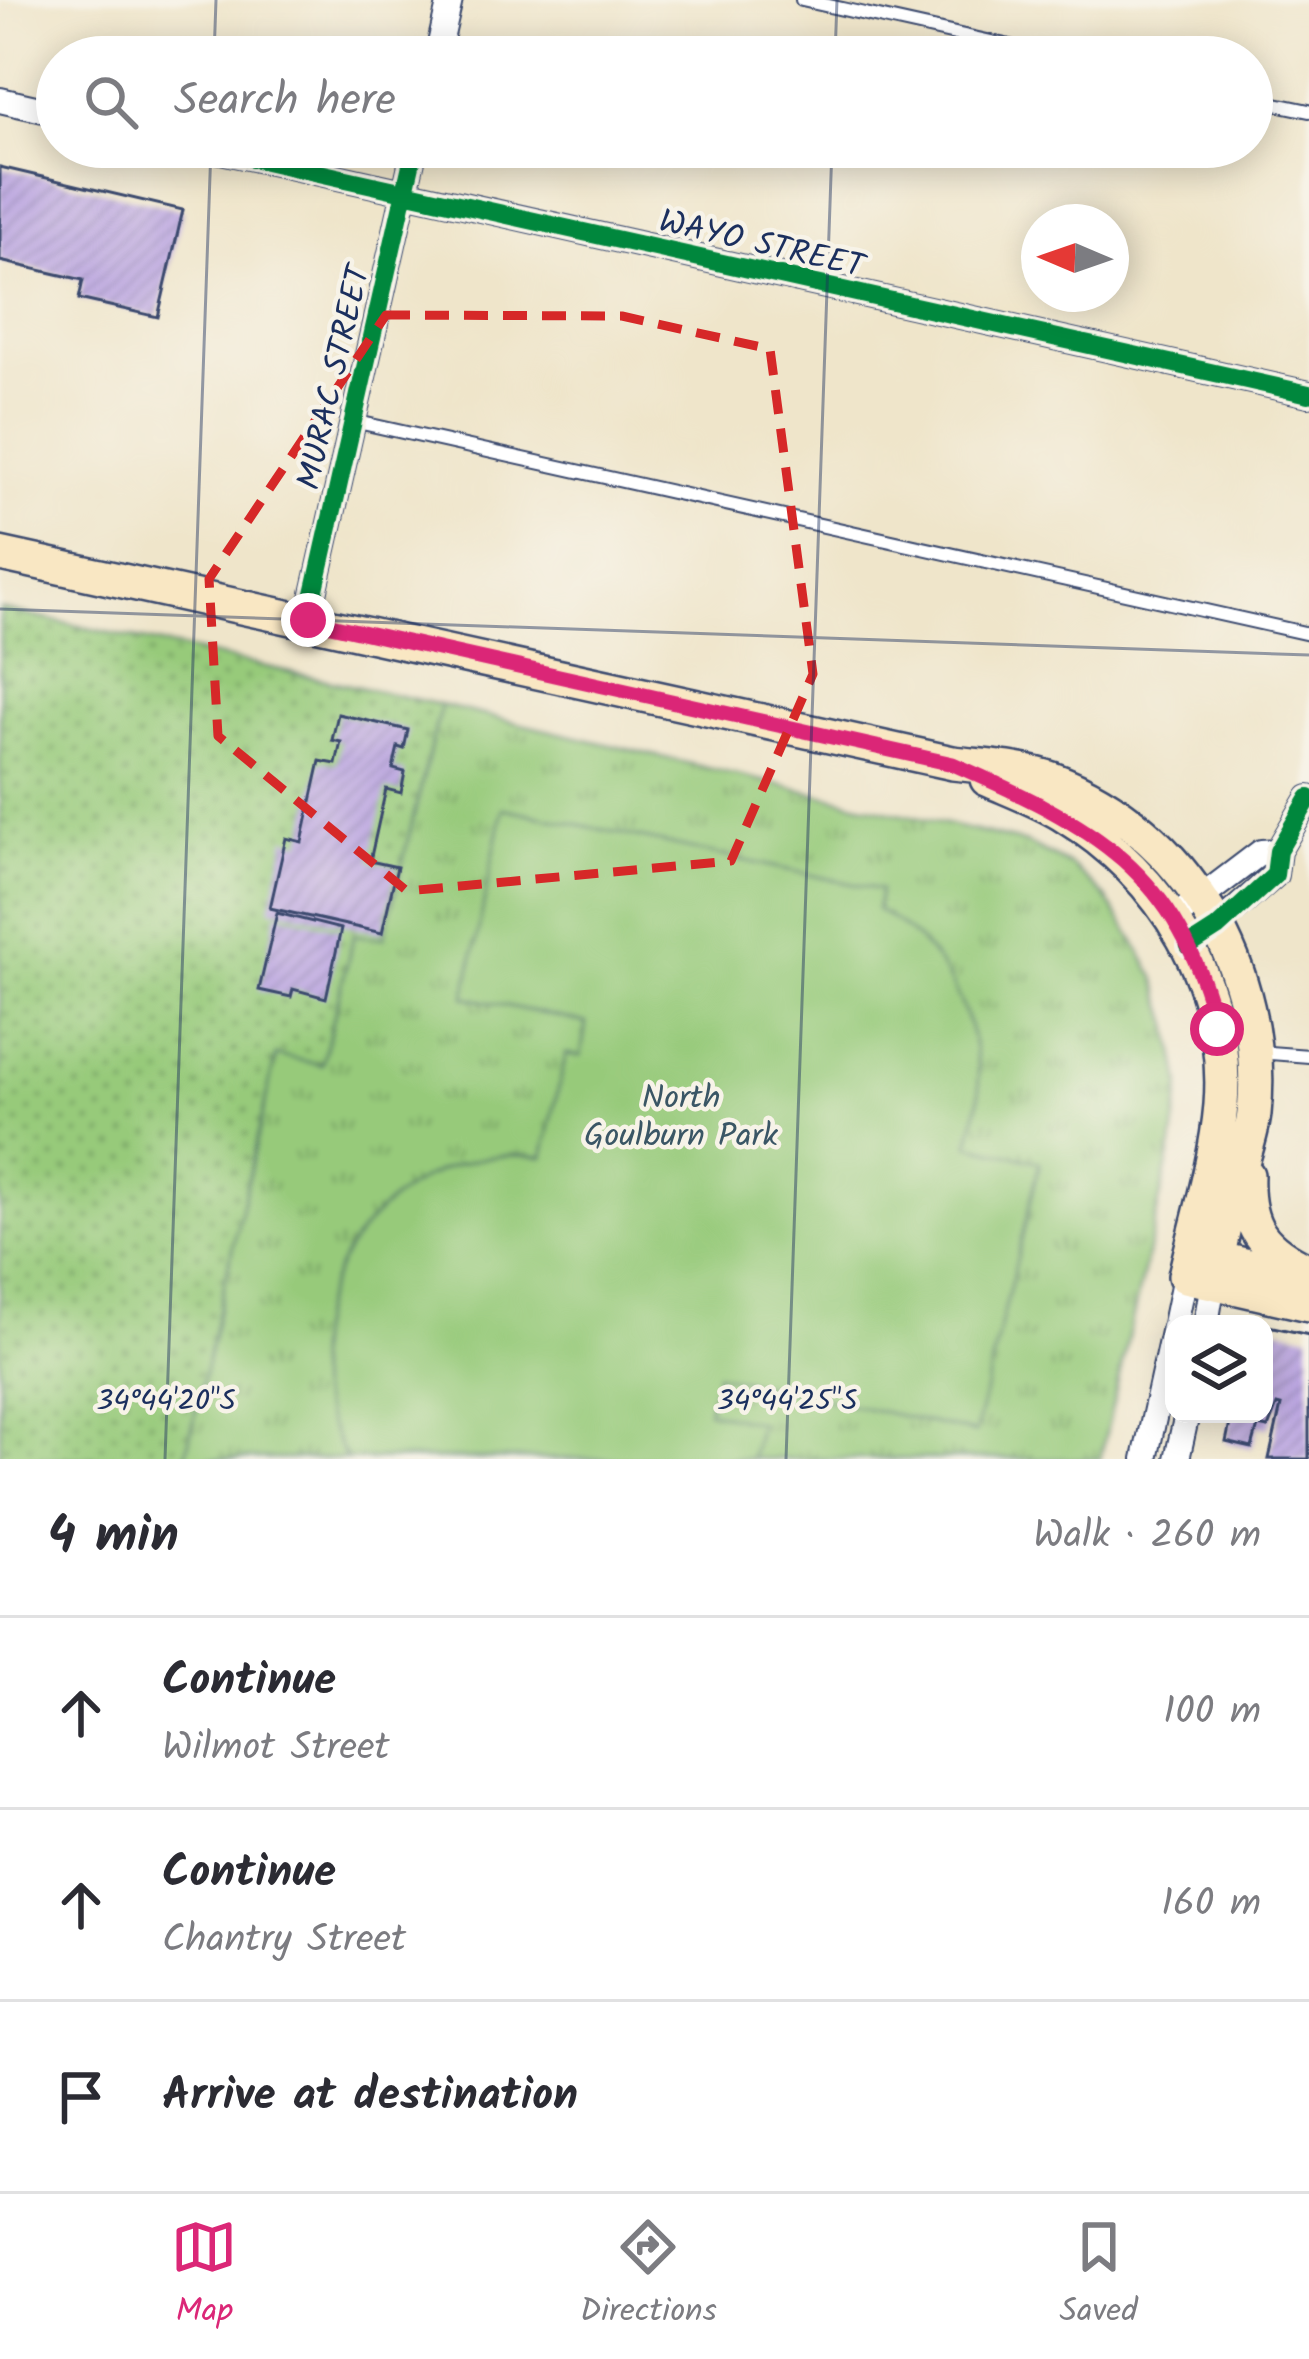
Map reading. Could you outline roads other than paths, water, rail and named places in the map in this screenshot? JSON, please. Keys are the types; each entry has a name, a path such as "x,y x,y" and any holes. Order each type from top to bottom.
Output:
{"main road":[{"path":"0,554 953,764 1027,772 1107,805 1155,841 1195,923 1243,994 1254,1052 1247,1206 1252,1223 1275,1252 1309,1276"},
{"path":"1195,923 1221,1080 1202,1267"},
{"path":"1202,1267 1251,1137"},
{"path":"1202,1267 1309,1276"},
{"path":"1202,1267 1309,1304"}],"street":[{"path":"442,36 450,0"},
{"path":"0,100 36,108"},
{"name":"WAYO STREET","path":"295,168 1309,394"},
{"name":"MURAC STREET","path":"308,620 411,168"},
{"path":"1195,923 1261,852 1278,850 1309,798"},
{"path":"1202,1267 1205,1315"},
{"path":"1179,1315 1202,1267"},
{"path":"1145,1459 1165,1367"},
{"path":"1177,1459 1185,1423"}],"lane":[{"path":"802,0 964,36"},
{"path":"1273,103 1309,111"},
{"path":"353,421 1309,634"},
{"path":"1254,1052 1309,1056"}],"park label":[{"name":"North Goulburn Park","path":"681,1115"}]}
